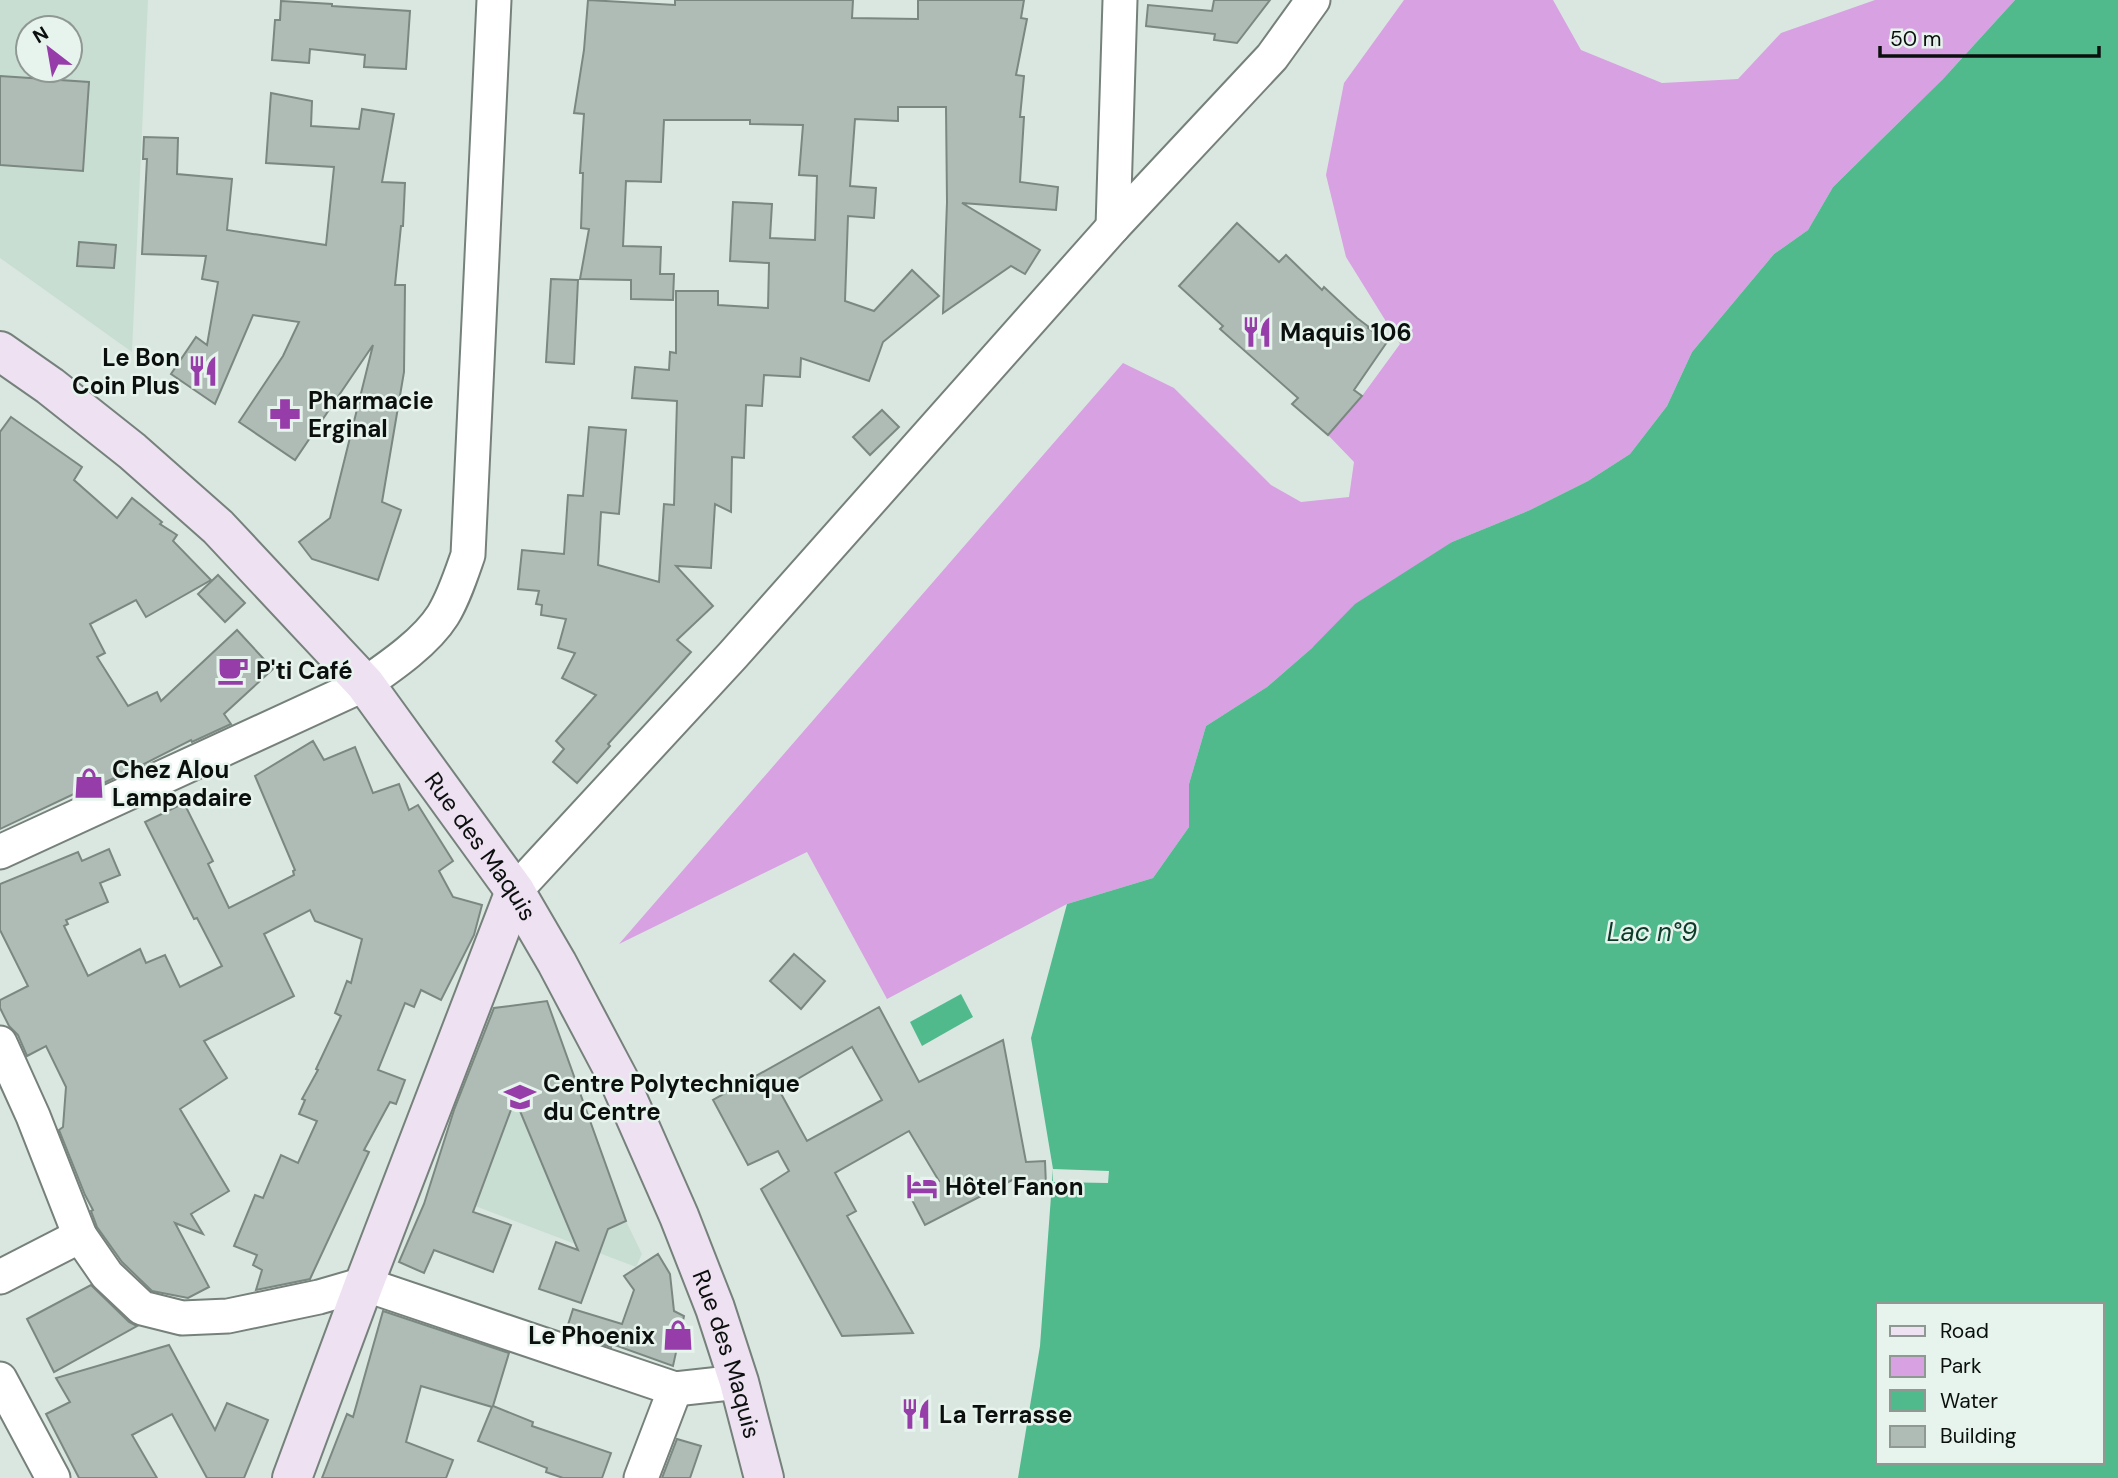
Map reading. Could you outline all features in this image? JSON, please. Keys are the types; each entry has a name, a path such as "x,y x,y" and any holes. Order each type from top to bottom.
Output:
{"street":[{"path":"0,852 365,684 407,654 442,617 458,585 468,555 494,0"},
{"path":"1113,228 1120,0"},
{"path":"292,1478 515,891 733,655 1113,228 1272,57 1313,0"},
{"name":"Rue des Maquis","path":"0,351 50,386 132,451 218,527 365,684 515,891 557,963 620,1082 680,1216 715,1308 764,1478"},
{"path":"0,1043 33,1116 80,1236 107,1275 142,1308 183,1318 228,1316 319,1297 364,1284 675,1389 738,1382"},
{"path":"0,1276 80,1236"},
{"path":"0,1379 52,1478"},
{"path":"641,1478 675,1389"}],"shaded area":[{"path":"0,0 148,0 132,352 0,258"},
{"name":"Centre Polytechnique du Centre","path":"547,1001 626,1221 642,1254 636,1267 475,1206 430,1185 487,1008"}],"green space":[{"path":"1404,0 1553,0 1581,50 1662,83 1738,79 1781,33 1875,0 2015,0 1943,79 1833,187 1808,230 1774,254 1692,352 1667,406 1630,454 1588,481 1530,510 1452,542 1312,648 1267,687 1206,726 1189,784 1189,827 1153,878 1067,904 887,999 807,852 619,944 1123,363 1174,388 1271,485 1301,502 1349,497 1354,462 1328,435 1362,396 1400,344 1346,257 1326,175 1344,83"}],"water":[{"name":"Lac n°9","path":"2015,0 2118,0 2118,1478 1018,1478 1040,1346 1053,1169 1031,1038 1067,904 1153,878 1189,827 1189,784 1206,726 1267,687 1312,648 1355,604 1452,542 1530,510 1588,481 1630,454 1667,406 1692,352 1774,254 1808,230 1833,187 1943,79"},
{"path":"961,994 973,1017 922,1046 910,1022"}],"pier":[{"path":"1053,1169 1109,1171 1108,1183 1053,1182"}],"building":[{"path":"588,0 675,5 675,0 853,0 852,18 918,19 918,0 1024,0 1021,18 1027,19 1016,75 1024,76 1020,117 1024,117 1020,182 1058,187 1056,210 962,203 1040,250 1025,274 1011,266 943,313 947,202 946,107 898,107 898,121 855,119 850,186 876,188 874,218 848,216 845,301 874,311 912,270 939,296 883,342 869,381 801,358 800,377 764,375 762,406 746,405 744,458 732,457 731,512 715,504 711,568 676,566 713,606 677,640 691,652 608,744 610,746 577,783 553,762 564,749 556,741 596,695 562,678 575,653 558,648 566,619 541,615 542,605 536,604 539,591 518,589 522,550 564,554 568,495 583,496 589,427 626,430 619,514 601,512 598,565 659,582 664,504 674,505 677,401 632,398 635,367 669,370 670,352 676,353 676,291 718,291 718,305 768,308 769,263 730,261 733,202 772,204 770,238 815,240 817,176 799,175 803,125 750,124 750,120 664,120 661,182 626,181 623,246 661,247 660,274 674,274 673,300 631,299 631,280 580,279 589,229 581,228 583,173 580,173 584,114 574,113 584,50"},
{"path":"1214,0 1270,0 1237,43 1214,40 1215,34 1146,26 1148,5 1212,11"},
{"path":"281,1 410,11 406,69 364,67 365,55 310,49 309,63 272,60 275,20 280,20"},
{"path":"0,76 14,77 14,84 89,82 83,171 0,165"},
{"path":"271,93 312,101 311,126 359,129 362,109 394,114 382,182 405,183 403,226 395,285 405,285 404,372 382,502 401,510 378,580 312,559 299,542 330,518 373,345 295,460 239,422 283,356 299,322 253,315 215,404 171,374 196,337 207,345 218,282 202,279 206,256 142,254 147,159 143,159 144,137 178,138 177,174 232,179 227,230 326,245 334,167 266,163"},
{"path":"1237,223 1279,262 1286,255 1322,290 1324,287 1387,342 1354,390 1362,396 1328,435 1292,404 1298,398 1220,329 1223,326 1179,286"},
{"path":"79,242 116,245 114,268 77,266"},
{"path":"551,279 578,280 574,364 546,362"},
{"path":"882,410 899,427 870,455 853,437"},
{"path":"11,417 82,467 74,480 117,518 132,498 162,522 160,524 177,535 173,541 211,580 146,617 136,600 90,624 105,653 97,657 128,706 157,692 161,701 237,630 273,669 224,714 231,724 0,829 0,432"},
{"path":"218,575 245,603 225,622 198,594"},
{"path":"313,741 324,760 355,747 373,793 399,784 409,810 418,805 453,861 439,871 453,897 482,905 474,935 441,1000 421,990 414,1007 405,1003 378,1070 405,1080 396,1104 390,1102 364,1150 369,1152 310,1279 256,1290 262,1270 253,1265 257,1255 234,1246 255,1195 263,1198 281,1155 298,1163 317,1121 299,1114 305,1100 302,1099 318,1070 316,1069 341,1016 335,1013 347,981 351,983 362,939 315,921 310,910 264,934 294,996 204,1041 227,1078 180,1109 229,1191 191,1214 203,1234 175,1223 209,1287 188,1298 152,1291 122,1262 97,1227 91,1211 93,1210 59,1130 63,1127 66,1087 46,1046 27,1056 18,1035 9,1026 0,1008 0,1000 28,986 0,930 0,884 78,852 82,861 109,849 120,875 100,883 108,902 66,920 68,924 64,926 88,976 140,949 146,963 165,955 180,987 222,966 197,918 194,919 145,822 184,803 213,861 208,864 229,908 294,875 295,870 255,776"},
{"path":"794,954 825,981 801,1009 770,981"},
{"name":"Centre Polytechnique du Centre","path":"547,1001 626,1221 608,1229 581,1303 539,1289 556,1242 578,1250 515,1099 473,1212 511,1225 493,1272 434,1250 424,1273 399,1262 424,1204 454,1110 494,1008"},
{"path":"879,1007 919,1082 1003,1040 1026,1162 1045,1161 1046,1186 1018,1188 1018,1177 925,1225 910,1196 939,1181 909,1131 835,1173 856,1211 847,1216 913,1333 842,1336 761,1189 789,1171 778,1151 748,1165 713,1100","holes":["852,1047 882,1100 807,1141 779,1090"]},
{"path":"658,1254 670,1274 674,1311 684,1316 673,1366 612,1344 611,1347 586,1339 587,1335 567,1328 573,1309 622,1324 634,1290 624,1276"},
{"path":"91,1285 129,1322 137,1326 54,1372 27,1319"},
{"path":"383,1311 509,1353 493,1406 533,1422 532,1426 611,1453 602,1478 563,1478 546,1472 547,1468 478,1441 492,1407 421,1386 406,1442 453,1460 446,1478 322,1478 347,1414 353,1417"},
{"path":"169,1345 215,1430 227,1403 268,1420 244,1478 207,1478 172,1414 132,1435 157,1478 79,1478 46,1414 70,1402 56,1378"},
{"path":"677,1439 701,1446 690,1478 662,1478"}],"place":[{"name":"Maquis 106","path":"1257,332"},
{"name":"Le Bon Coin Plus","path":"203,371"},
{"name":"Pharmacie Erginal","path":"285,414"},
{"name":"P'ti Café","path":"233,670"},
{"name":"Chez Alou Lampadaire","path":"89,783"},
{"name":"Centre Polytechnique du Centre","path":"520,1097"},
{"name":"Hôtel Fanon","path":"922,1186"},
{"name":"Le Phoenix","path":"678,1335"},
{"name":"La Terrasse","path":"916,1414"}]}
